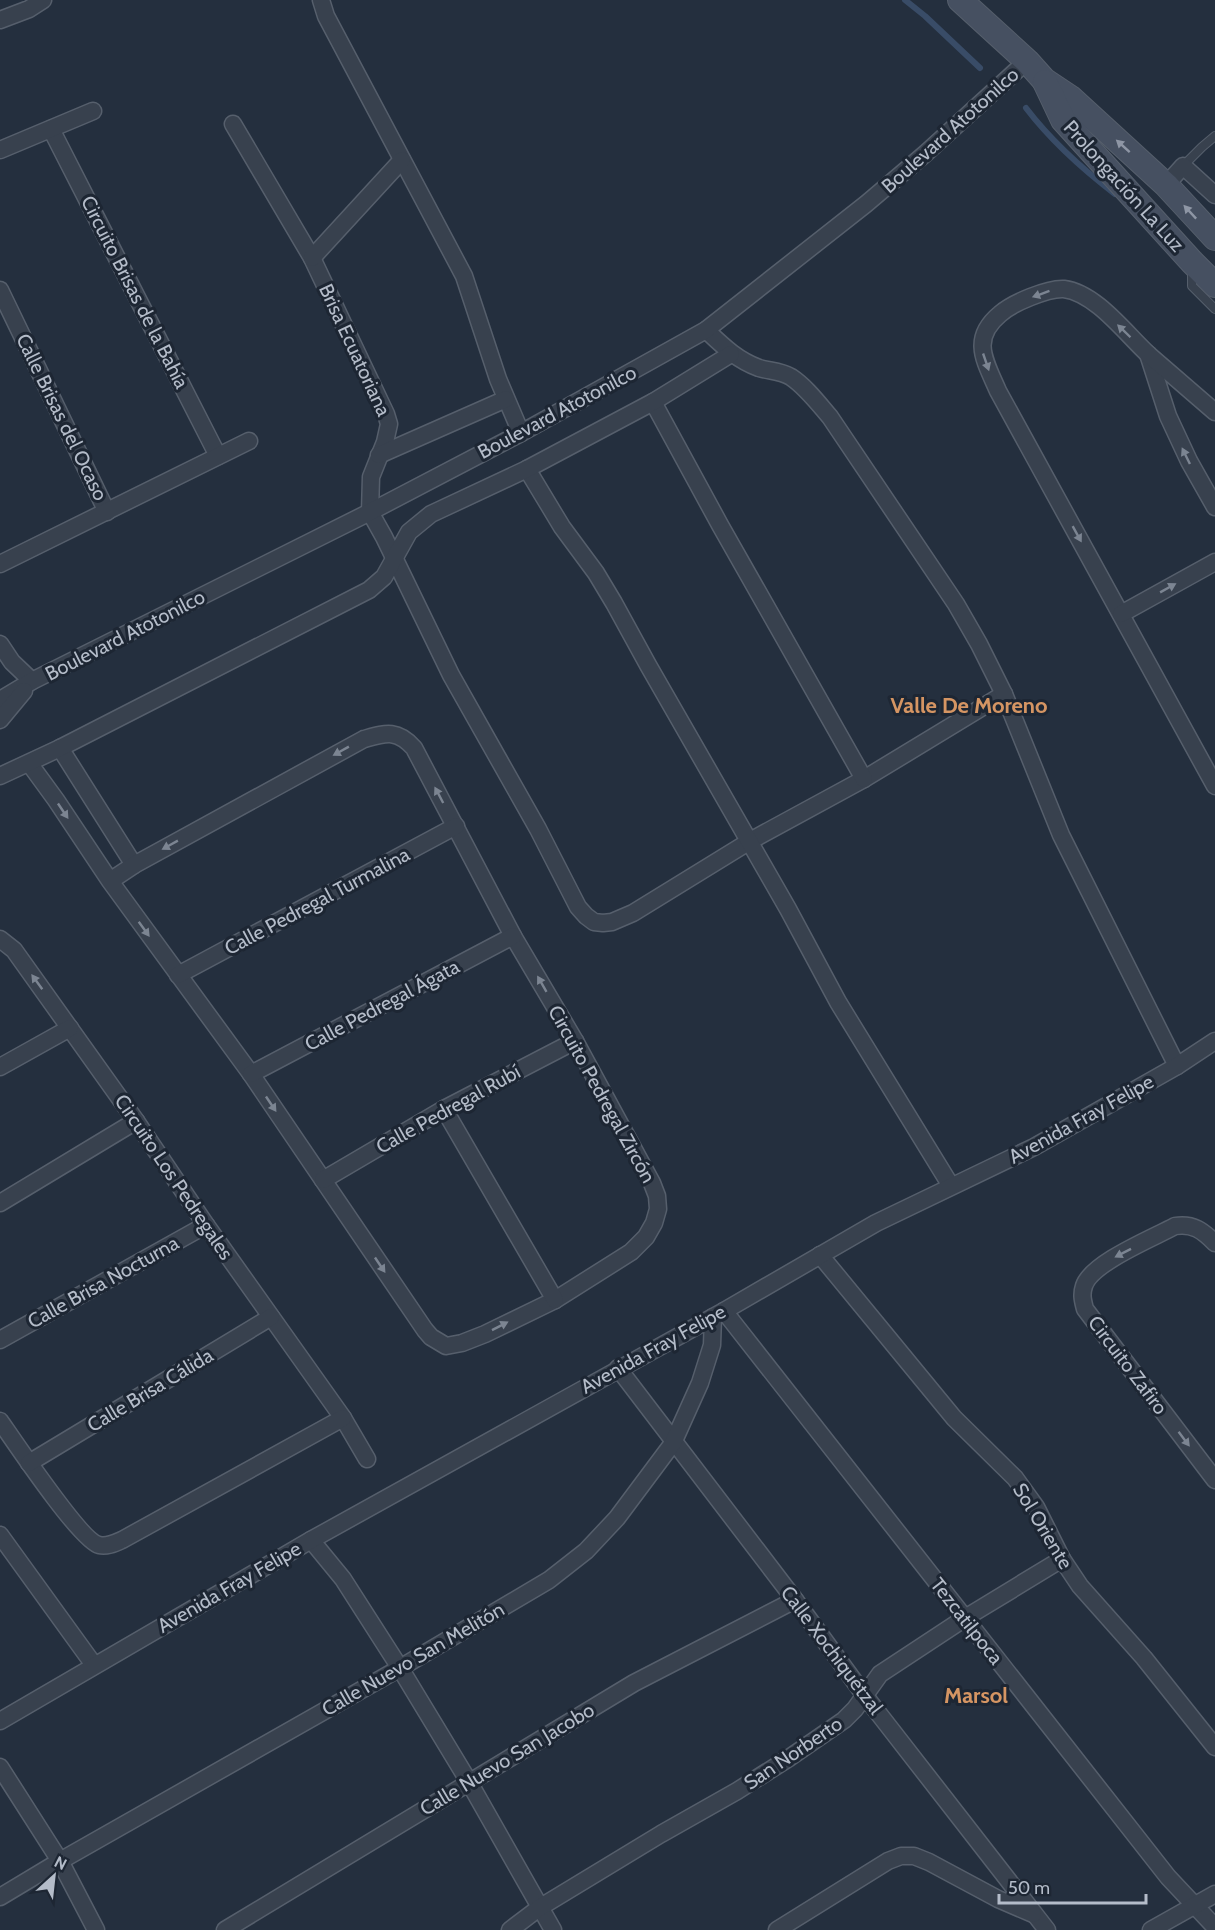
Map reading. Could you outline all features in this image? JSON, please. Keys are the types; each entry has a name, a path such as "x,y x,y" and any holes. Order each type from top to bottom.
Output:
{"main road":[{"name":"Prolongación La Luz","path":"960,0 1027,61 1044,80 1071,98 1166,185 1215,238"},
{"name":"Prolongación La Luz","path":"1044,80 1063,120 1215,285"}],"street":[{"path":"0,20 29,9 43,0"},
{"path":"321,0 326,16 464,276 498,379 521,433"},
{"name":"Boulevard Atotonilco","path":"0,700 33,681 370,512 521,433 706,330 866,204 1027,61"},
{"path":"0,150 93,111"},
{"name":"Brisa Ecuatoriana","path":"234,124 312,258 386,414 389,424 385,442 371,477 370,512"},
{"name":"Circuito Brisas de la Bahía","path":"51,129 218,456"},
{"path":"312,258 402,160"},
{"path":"1166,185 1183,166 1215,195"},
{"name":"Calle Brisas del Ocaso","path":"0,290 107,512"},
{"path":"1215,412 1148,354 1095,303 1082,295 1063,290 1050,290 1037,295 1002,312 990,324 983,338 983,358 998,391 1215,786"},
{"path":"706,330 731,354 762,369 783,373 812,396 830,417 956,604 1004,694 1061,835 1177,1066"},
{"path":"0,776 29,764 369,590 384,577 409,532 431,514 527,469 654,402 731,354"},
{"path":"1148,354 1168,416 1189,461 1215,507"},
{"path":"380,454 506,399"},
{"path":"654,402 720,525 864,779"},
{"path":"0,564 249,441"},
{"path":"527,469 562,527 608,593 750,841 838,1002 951,1186"},
{"path":"370,512 451,675 538,829 578,907 594,922 612,922 633,912 750,841 864,779 1004,694"},
{"path":"1121,614 1215,562"},
{"path":"0,644 12,662 33,681"},
{"name":"Boulevard Atotonilco","path":"0,720 33,681"},
{"name":"Circuito Pedregal Zircón","path":"29,764 110,881 250,1074 431,1338 446,1346 462,1343 485,1334 555,1300 631,1252 646,1237 654,1223 658,1209 657,1196 652,1183 575,1041 513,936 414,748 405,738 396,734 383,734 364,739 134,865 110,881"},
{"path":"60,748 134,865"},
{"name":"Calle Pedregal Turmalina","path":"178,975 456,826"},
{"name":"Calle Pedregal Ágata","path":"250,1074 513,936"},
{"name":"Circuito Los Pedregales","path":"0,939 14,950 136,1121 206,1225 343,1418 367,1459"},
{"path":"0,1066 70,1028"},
{"name":"Calle Pedregal Rubí","path":"323,1180 444,1109 575,1041"},
{"name":"Avenida Fray Felipe","path":"0,1721 311,1540 718,1314 876,1223 1034,1147 1177,1066 1215,1041"},
{"path":"444,1109 555,1300"},
{"path":"0,1203 136,1121"},
{"name":"Calle Brisa Nocturna","path":"0,1340 206,1225"},
{"name":"Circuito Zafiro","path":"1215,1243 1195,1227 1175,1226 1101,1265 1088,1277 1082,1297 1085,1309 1215,1480"},
{"name":"Sol Oriente","path":"820,1255 954,1418 1015,1479 1036,1507 1062,1559 1080,1586 1144,1658 1215,1748"},
{"name":"Calle Nuevo San Melitón","path":"0,1896 400,1668 549,1580 586,1551 617,1518 673,1443 700,1383 712,1345 718,1314"},
{"name":"Tezcatilpoca","path":"718,1314 964,1618 1168,1877 1215,1927"},
{"name":"Calle Brisa Cálida","path":"29,1463 271,1317"},
{"name":"Calle Xochiquétzal","path":"618,1368 795,1600 865,1696 1047,1930"},
{"path":"0,1421 29,1463 86,1536 100,1546 110,1545 343,1418"},
{"path":"0,1535 94,1665"},
{"path":"311,1540 349,1588 400,1668 469,1782 553,1930"},
{"name":"San Norberto","path":"510,1930 539,1908 789,1758 855,1710 880,1674 964,1618 1062,1559"},
{"name":"Calle Nuevo San Jacobo","path":"225,1930 634,1683 795,1600"},
{"path":"0,1767 60,1861 96,1930"},
{"path":"777,1930 901,1856 914,1856 929,1862 998,1899 1036,1915"},
{"path":"1151,1930 1215,1894"}],"lane":[{"path":"1183,166 1215,136"},
{"path":"1192,262 1192,286 1215,309"}],"waterway":[{"path":"905,0 980,68"},
{"path":"1026,108 1068,154 1115,194"}],"district":[{"name":"Valle De Moreno","path":"969,705"},
{"name":"Marsol","path":"976,1695"}]}
